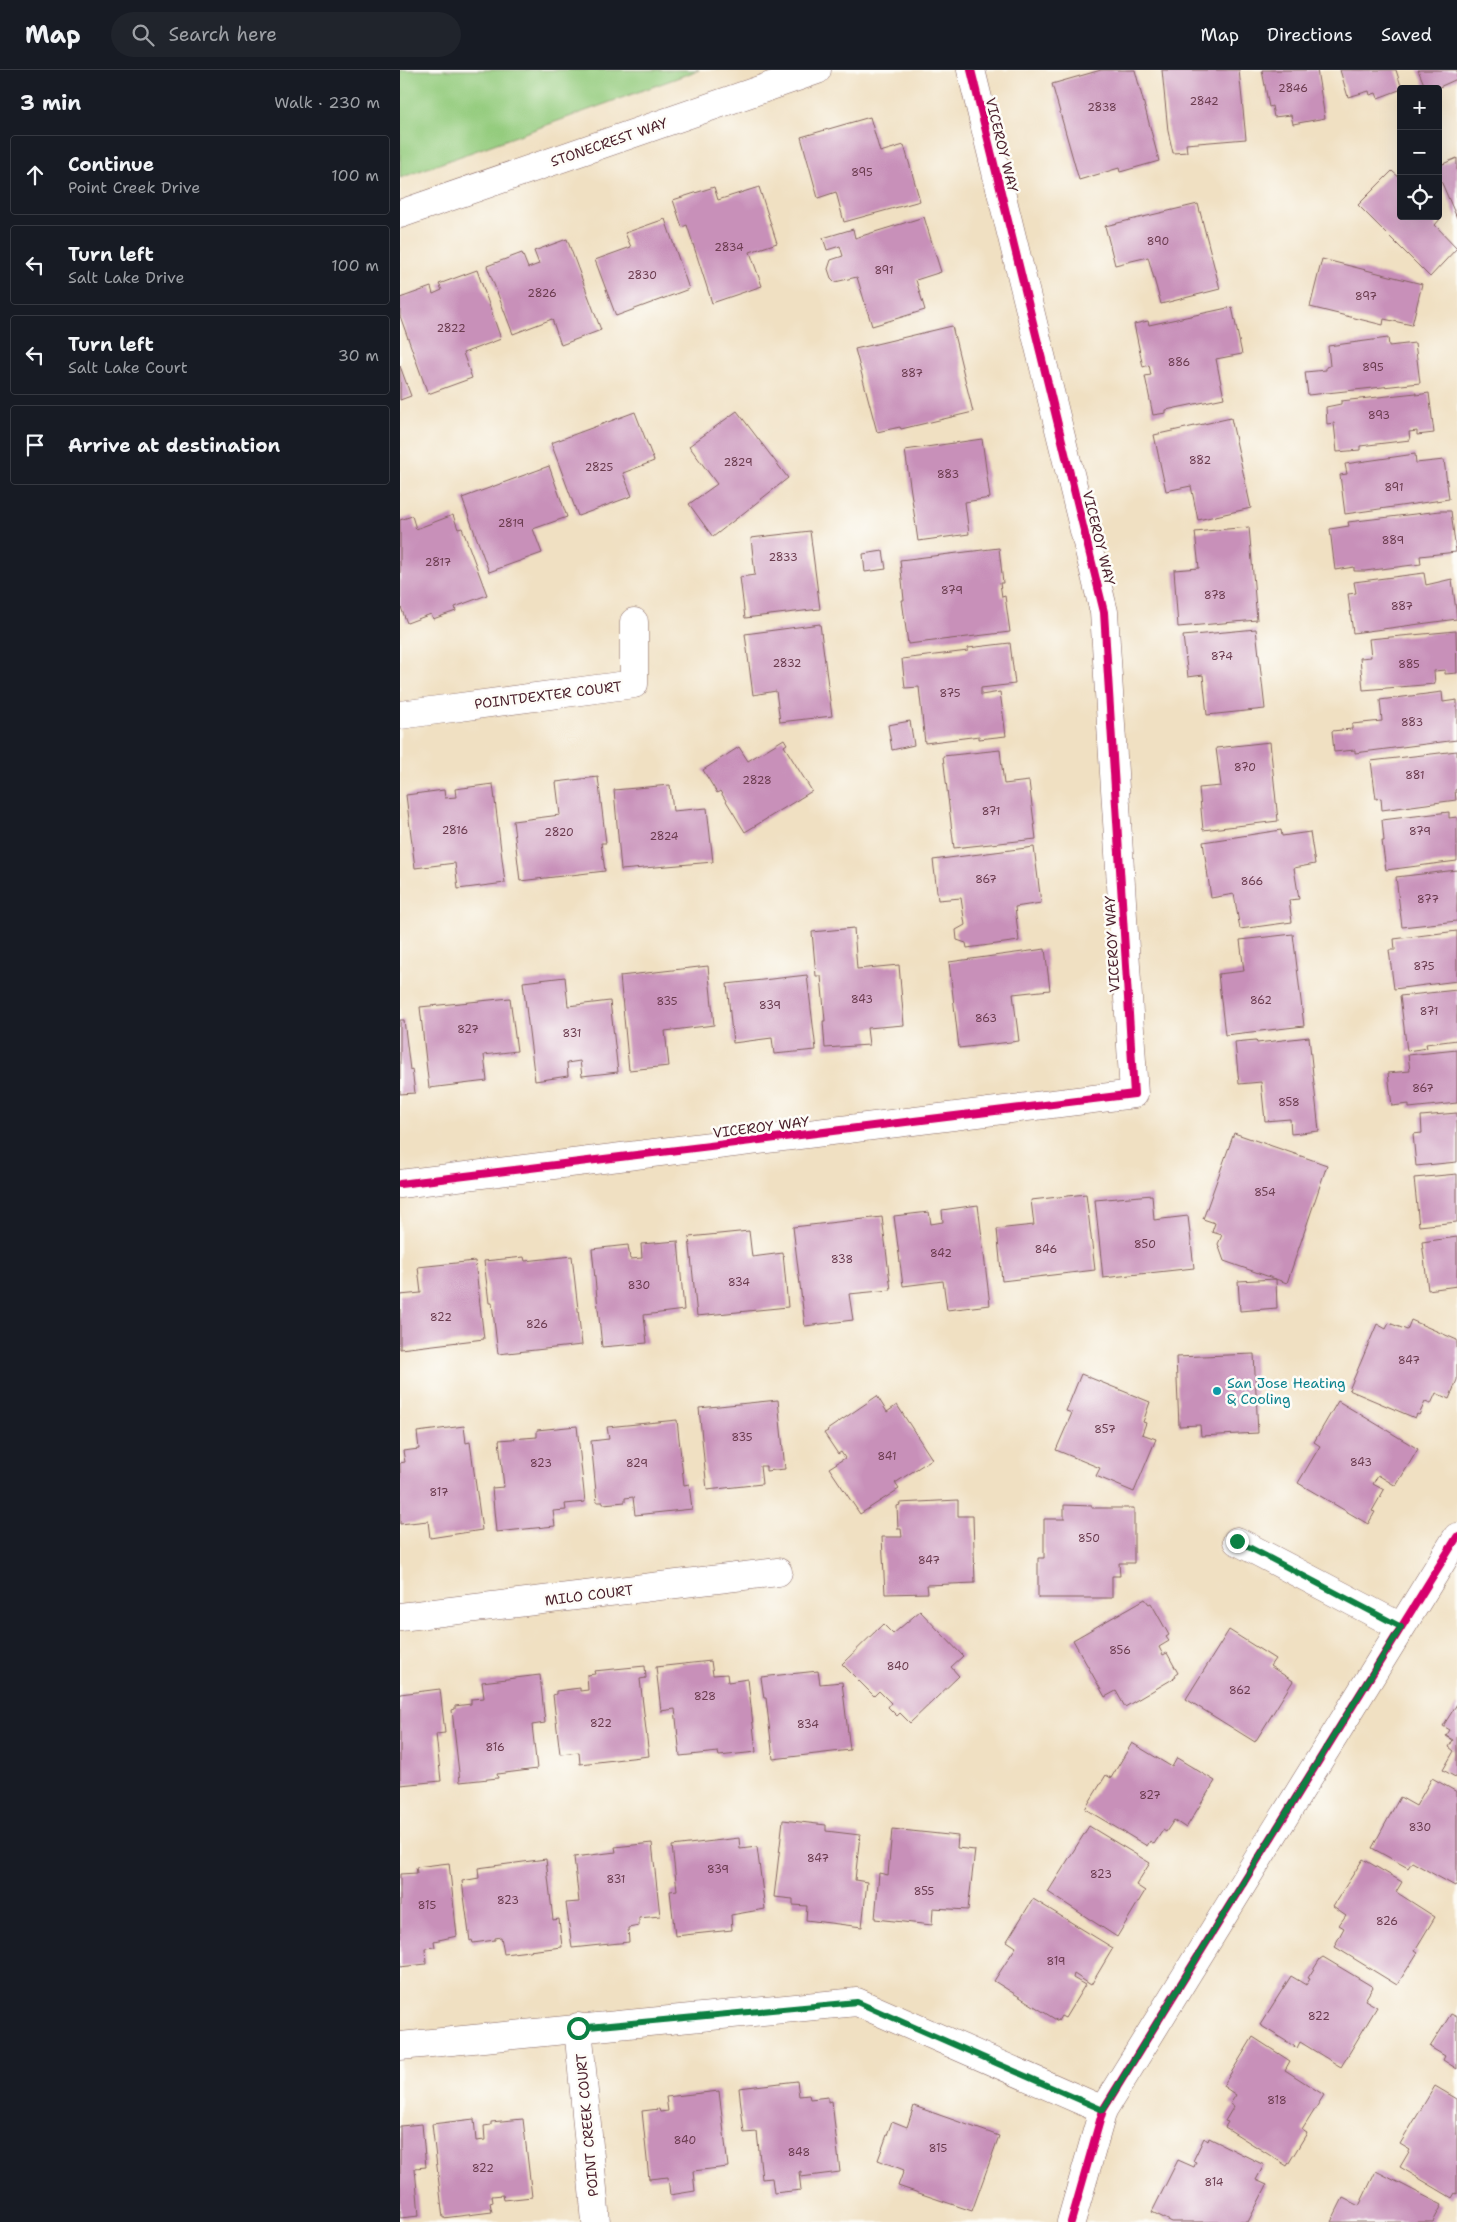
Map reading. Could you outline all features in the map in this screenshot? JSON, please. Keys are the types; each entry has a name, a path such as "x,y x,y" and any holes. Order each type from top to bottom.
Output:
{"street":[{"name":"STONECREST WAY","path":"400,214 817,70"},
{"name":"VICEROY WAY","path":"400,1184 1134,1094 1104,612 971,70"},
{"name":"POINTDEXTER COURT","path":"400,715 634,684 634,622"},
{"path":"1071,2222 1103,2110 1457,1537"},
{"path":"1237,1541 1401,1627"},
{"name":"MILO COURT","path":"400,1617 778,1572"},
{"path":"400,2046 857,2002 1103,2110"},
{"name":"POINT CREEK COURT","path":"578,2028 596,2222"}],"green space":[{"path":"400,70 699,70 400,178"}],"building":[{"path":"1101,70 1135,70 1159,161 1120,172 1119,168 1079,180 1052,84"},
{"path":"1162,70 1239,70 1246,139 1186,144 1187,152 1173,153 1168,131"},
{"path":"1262,70 1317,70 1325,118 1293,124 1291,115 1274,117 1272,106 1269,107"},
{"path":"1340,70 1396,70 1401,85 1397,85 1397,91 1378,98 1376,93 1370,95 1369,91 1348,97"},
{"path":"1418,70 1457,70 1457,79 1442,86 1424,85"},
{"path":"870,117 880,152 904,145 920,201 844,222 836,192 818,198 801,137"},
{"path":"1457,158 1457,218 1442,183 1442,164"},
{"path":"1392,171 1397,175 1397,220 1439,220 1435,225 1457,248 1430,277 1358,205"},
{"path":"714,187 718,200 759,187 777,243 750,252 762,286 712,303 687,225 682,227 673,200"},
{"path":"1198,204 1220,289 1161,304 1148,257 1115,265 1105,226"},
{"path":"924,217 941,272 916,280 925,310 872,326 857,277 835,282 831,278 828,269 831,260 843,256 840,246 827,250 823,238 853,229 855,238"},
{"path":"665,219 689,289 616,316 595,260 631,247 625,233"},
{"path":"567,239 601,330 561,345 552,319 513,334 487,266 522,253 528,268 539,264 534,251"},
{"path":"1322,259 1422,284 1412,325 1384,319 1383,325 1310,307"},
{"path":"477,270 501,339 463,353 472,378 428,394 400,316 400,298 431,287 433,294 442,290 439,284"},
{"path":"1232,307 1242,354 1216,359 1224,398 1166,410 1166,413 1153,415 1145,376 1151,375 1149,365 1143,367 1134,324 1148,321 1149,325"},
{"path":"952,326 973,412 901,429 900,427 877,432 855,349"},
{"path":"1388,338 1389,346 1415,343 1420,383 1308,395 1305,372 1326,370 1326,367 1330,366 1328,346"},
{"path":"400,366 411,396 400,400"},
{"path":"1416,393 1416,395 1429,393 1434,433 1417,435 1417,431 1409,432 1410,440 1360,446 1360,450 1337,452 1334,423 1327,424 1326,407 1341,404 1341,401"},
{"path":"737,411 788,478 713,537 689,504 717,484 689,446"},
{"path":"635,412 654,461 623,473 632,496 578,516 551,443"},
{"path":"1231,418 1251,508 1198,520 1191,486 1166,491 1154,435"},
{"path":"982,439 990,498 965,502 969,534 918,541 905,450"},
{"path":"1415,454 1416,463 1444,460 1449,499 1345,514 1340,475 1347,474 1345,464"},
{"path":"549,466 567,517 533,529 542,553 489,572 462,498"},
{"path":"1451,511 1456,552 1420,556 1421,564 1365,571 1354,571 1354,567 1335,570 1330,529 1349,526 1348,522"},
{"path":"453,515 458,529 462,528 487,595 455,607 456,611 433,619 431,614 407,623 400,605 400,520 412,516 416,529"},
{"path":"1249,527 1257,620 1178,627 1174,570 1199,568 1195,532"},
{"path":"810,531 820,609 745,618 740,577 755,575 751,538"},
{"path":"999,548 1003,583 1000,583 1002,597 1005,596 1010,632 908,644 902,600 904,600 900,560"},
{"path":"883,551 886,569 865,572 863,554"},
{"path":"1424,573 1426,585 1452,579 1457,619 1353,633 1348,594 1356,593 1354,582"},
{"path":"820,624 832,716 780,722 776,691 753,695 745,634"},
{"path":"1256,629 1265,709 1207,715 1203,675 1188,677 1183,636"},
{"path":"1456,631 1457,673 1445,674 1445,670 1434,671 1435,684 1363,690 1360,658 1371,657 1369,639"},
{"path":"1010,643 1015,684 981,688 981,695 1000,692 1006,736 979,739 979,736 925,743 919,687 905,688 902,659 968,651 968,648"},
{"path":"1442,692 1443,702 1457,700 1457,740 1355,753 1355,750 1334,752 1332,731 1352,729 1352,724 1382,721 1380,700"},
{"path":"910,721 914,745 892,750 888,725"},
{"path":"784,739 787,744 784,746 812,791 745,832 720,791 717,793 703,770 739,747 748,761"},
{"path":"1270,742 1278,821 1203,830 1199,788 1221,786 1216,748"},
{"path":"1000,750 1004,784 1029,781 1036,839 954,848 943,756"},
{"path":"1457,751 1456,800 1382,810 1381,798 1376,799 1371,761"},
{"path":"598,777 606,843 601,843 605,871 520,881 513,821 560,815 556,782"},
{"path":"493,784 505,883 458,889 455,863 415,868 406,795 444,790 445,798 456,797 455,789"},
{"path":"670,785 673,811 707,808 713,862 621,870 614,790"},
{"path":"1449,812 1449,818 1457,817 1457,861 1386,870 1382,841 1384,841 1382,820"},
{"path":"1281,830 1282,836 1310,832 1315,864 1294,868 1299,899 1289,900 1292,922 1240,929 1234,894 1211,898 1203,842"},
{"path":"1034,847 1041,903 1015,907 1019,941 967,948 966,943 957,940 956,930 965,925 961,898 938,900 933,860"},
{"path":"1457,870 1457,921 1402,927 1396,877"},
{"path":"854,928 857,969 899,965 904,1025 867,1028 869,1045 825,1048 821,976 816,976 812,932"},
{"path":"1457,931 1457,981 1394,989 1389,950 1395,950 1394,939"},
{"path":"1293,934 1304,1026 1225,1035 1218,974 1244,971 1240,940"},
{"path":"1045,949 1050,990 1013,994 1019,1041 959,1048 949,962"},
{"path":"708,966 714,1025 665,1031 669,1066 629,1070 620,976"},
{"path":"807,975 816,1050 774,1054 772,1038 733,1043 727,984"},
{"path":"565,977 568,1006 610,1001 618,1072 582,1076 580,1061 567,1063 568,1076 535,1081 523,982"},
{"path":"1457,990 1457,1040 1426,1044 1427,1048 1407,1051 1400,996"},
{"path":"510,998 517,1051 484,1055 487,1081 429,1088 420,1007"},
{"path":"400,1020 404,1020 410,1070 412,1069 415,1093 400,1094"},
{"path":"1309,1037 1319,1131 1291,1134 1290,1119 1265,1121 1261,1082 1239,1084 1235,1042 1256,1040 1257,1043"},
{"path":"1457,1050 1457,1103 1409,1108 1409,1104 1392,1106 1388,1073 1410,1071 1408,1055"},
{"path":"1457,1113 1457,1162 1416,1166 1413,1134 1422,1133 1421,1116"},
{"path":"1234,1133 1327,1165 1287,1283 1224,1261 1218,1244 1222,1235 1212,1232 1215,1223 1203,1219"},
{"path":"1457,1174 1457,1222 1419,1226 1414,1178"},
{"path":"1086,1194 1095,1270 1002,1281 997,1229 1034,1225 1031,1200"},
{"path":"1152,1195 1154,1220 1188,1216 1194,1268 1103,1278 1095,1200"},
{"path":"978,1205 990,1305 947,1310 943,1281 903,1286 894,1216 929,1212 931,1224 943,1222 942,1210"},
{"path":"882,1217 891,1290 849,1294 853,1320 805,1326 793,1227"},
{"path":"749,1231 752,1257 783,1253 788,1307 697,1316 689,1237"},
{"path":"1457,1237 1457,1286 1428,1290 1422,1242"},
{"path":"678,1241 684,1310 644,1315 647,1343 602,1347 592,1249 628,1245 630,1259 642,1258 641,1244"},
{"path":"572,1256 582,1345 498,1354 492,1303 489,1303 484,1261 524,1257 525,1261"},
{"path":"475,1261 484,1339 400,1349 400,1295 421,1293 418,1267"},
{"path":"1276,1279 1277,1308 1240,1311 1238,1281"},
{"path":"1411,1320 1457,1340 1457,1380 1449,1399 1436,1393 1431,1404 1425,1402 1419,1415 1417,1414 1415,1418 1349,1390 1377,1324 1386,1329 1389,1323 1407,1330"},
{"name":"San Jose Heating & Cooling","path":"1254,1354 1258,1433 1201,1436 1200,1425 1179,1426 1176,1357"},
{"path":"1081,1374 1150,1402 1143,1422 1146,1423 1142,1434 1156,1439 1134,1492 1096,1476 1100,1468 1056,1450 1072,1413 1066,1411"},
{"path":"877,1396 887,1412 897,1405 932,1459 895,1483 899,1489 860,1514 829,1468 845,1458 841,1452 838,1454 824,1433"},
{"path":"778,1400 785,1469 766,1471 766,1466 760,1466 762,1484 707,1490 699,1408"},
{"path":"1338,1401 1418,1449 1396,1486 1378,1475 1373,1484 1384,1490 1372,1511 1375,1512 1368,1524 1298,1483 1320,1446 1314,1442"},
{"path":"677,1420 684,1485 689,1484 692,1509 635,1515 633,1497 625,1498 625,1502 603,1504 603,1502 597,1502 591,1441 609,1439 607,1427"},
{"path":"464,1426 466,1443 470,1442 482,1530 430,1538 428,1521 400,1524 400,1463 405,1462 403,1451 419,1449 417,1432"},
{"path":"577,1426 585,1502 565,1504 566,1510 553,1511 555,1526 496,1532 492,1488 504,1487 499,1440 537,1437 537,1430"},
{"path":"958,1500 958,1516 973,1516 975,1583 927,1585 928,1593 885,1594 882,1537 902,1537 901,1529 898,1529 897,1506 900,1505 899,1503"},
{"path":"1064,1505 1092,1506 1092,1508 1134,1508 1134,1563 1119,1563 1120,1576 1112,1576 1112,1598 1038,1598 1038,1558 1044,1558 1044,1519 1064,1519"},
{"path":"1145,1599 1149,1604 1151,1603 1169,1635 1166,1637 1169,1641 1159,1647 1163,1655 1167,1653 1178,1673 1175,1675 1176,1677 1125,1707 1116,1691 1105,1697 1073,1640"},
{"path":"920,1611 963,1656 951,1667 959,1676 910,1723 900,1713 897,1716 888,1707 891,1703 879,1691 874,1696 842,1664 883,1624 893,1634"},
{"path":"1229,1630 1275,1659 1270,1666 1293,1681 1255,1742 1186,1699"},
{"path":"711,1661 713,1675 727,1674 728,1682 748,1679 756,1752 719,1756 718,1752 680,1756 675,1709 661,1711 656,1667"},
{"path":"645,1666 646,1678 640,1679 649,1756 580,1764 579,1752 560,1754 553,1695 556,1694 556,1691 580,1688 580,1691 588,1690 587,1675 595,1674 594,1671"},
{"path":"818,1671 820,1684 842,1682 850,1750 773,1759 766,1698 764,1698 761,1677"},
{"path":"540,1675 545,1723 532,1725 537,1769 497,1774 498,1778 460,1782 452,1710 455,1709 455,1706 471,1704 471,1699 484,1698 482,1682"},
{"path":"440,1689 445,1733 436,1734 441,1781 400,1785 400,1694"},
{"path":"1457,1704 1457,1778 1443,1770 1454,1751 1449,1747 1453,1740 1446,1736 1450,1730 1443,1726"},
{"path":"1132,1743 1172,1767 1177,1758 1215,1781 1186,1828 1174,1820 1166,1832 1163,1830 1154,1844 1150,1841 1147,1846 1085,1809 1106,1775 1111,1778"},
{"path":"1432,1778 1457,1792 1457,1883 1455,1886 1412,1862 1408,1868 1372,1848 1400,1797 1416,1806"},
{"path":"783,1820 826,1825 826,1831 860,1835 855,1880 867,1882 862,1927 806,1920 807,1906 793,1905 793,1899 774,1897"},
{"path":"1089,1826 1150,1863 1136,1885 1145,1891 1117,1937 1048,1892"},
{"path":"892,1829 958,1836 957,1848 975,1850 968,1910 933,1908 932,1925 875,1919 879,1873 888,1875"},
{"path":"739,1838 740,1849 757,1847 765,1909 731,1915 732,1930 675,1936 670,1891 677,1890 672,1846"},
{"path":"652,1843 660,1916 639,1918 639,1926 628,1928 629,1942 572,1948 566,1903 579,1902 574,1857 616,1852 615,1847"},
{"path":"546,1859 553,1920 559,1919 562,1947 504,1954 501,1937 495,1938 495,1940 473,1943 472,1940 470,1941 462,1881 479,1878 478,1868"},
{"path":"1363,1859 1402,1882 1396,1892 1435,1917 1415,1950 1418,1952 1397,1985 1335,1947 1344,1928 1339,1925 1346,1915 1333,1906"},
{"path":"449,1863 457,1936 434,1941 435,1947 425,1948 426,1964 400,1967 400,1874 417,1873 416,1867"},
{"path":"1033,1899 1113,1948 1091,1985 1074,1974 1073,1978 1085,1985 1065,2018 1061,2016 1058,2021 994,1981 1016,1947 1007,1941"},
{"path":"1323,1957 1373,1987 1365,2000 1377,2007 1341,2067 1300,2042 1297,2048 1260,2025 1291,1976 1306,1985 1310,1979 1308,1978"},
{"path":"1451,2014 1457,2017 1457,2069 1443,2060 1445,2056 1430,2047"},
{"path":"1253,2037 1290,2061 1285,2070 1324,2095 1302,2130 1307,2133 1287,2166 1225,2127 1228,2122 1225,2121 1234,2106 1230,2104 1236,2095 1223,2086"},
{"path":"797,2081 799,2096 809,2095 810,2099 828,2097 828,2102 832,2101 840,2172 801,2177 801,2171 799,2172 801,2190 774,2193 772,2178 762,2179 757,2132 744,2133 739,2088"},
{"path":"1435,2086 1457,2099 1457,2194 1455,2193 1452,2198 1400,2167 1410,2150 1400,2144"},
{"path":"719,2091 728,2167 693,2171 695,2191 670,2195 668,2177 649,2179 642,2111 659,2109 660,2112 668,2111 666,2097"},
{"path":"914,2106 999,2136 972,2211 898,2186 904,2170 878,2160 892,2121 907,2127"},
{"path":"474,2119 476,2141 485,2140 484,2126 491,2125 491,2122 523,2119 532,2197 504,2200 503,2195 492,2196 493,2202 490,2203 492,2212 443,2218 432,2124"},
{"path":"422,2124 426,2167 415,2168 419,2216 400,2218 400,2126"},
{"path":"1204,2138 1208,2141 1209,2138 1264,2165 1256,2180 1267,2185 1248,2222 1172,2222 1152,2212 1178,2160 1194,2167 1196,2162 1193,2161"},
{"path":"1376,2171 1442,2205 1433,2222 1331,2222 1343,2198 1359,2206"}],"cycle path":[{"path":"400,1184 1134,1094 1104,612 971,70"},
{"path":"1071,2222 1103,2110 1457,1537"}],"place":[{"name":"San Jose Heating & Cooling","path":"1217,1391"}],"route":[{"path":"578,2028 857,2002 1103,2110 1401,1627 1237,1541"}]}
